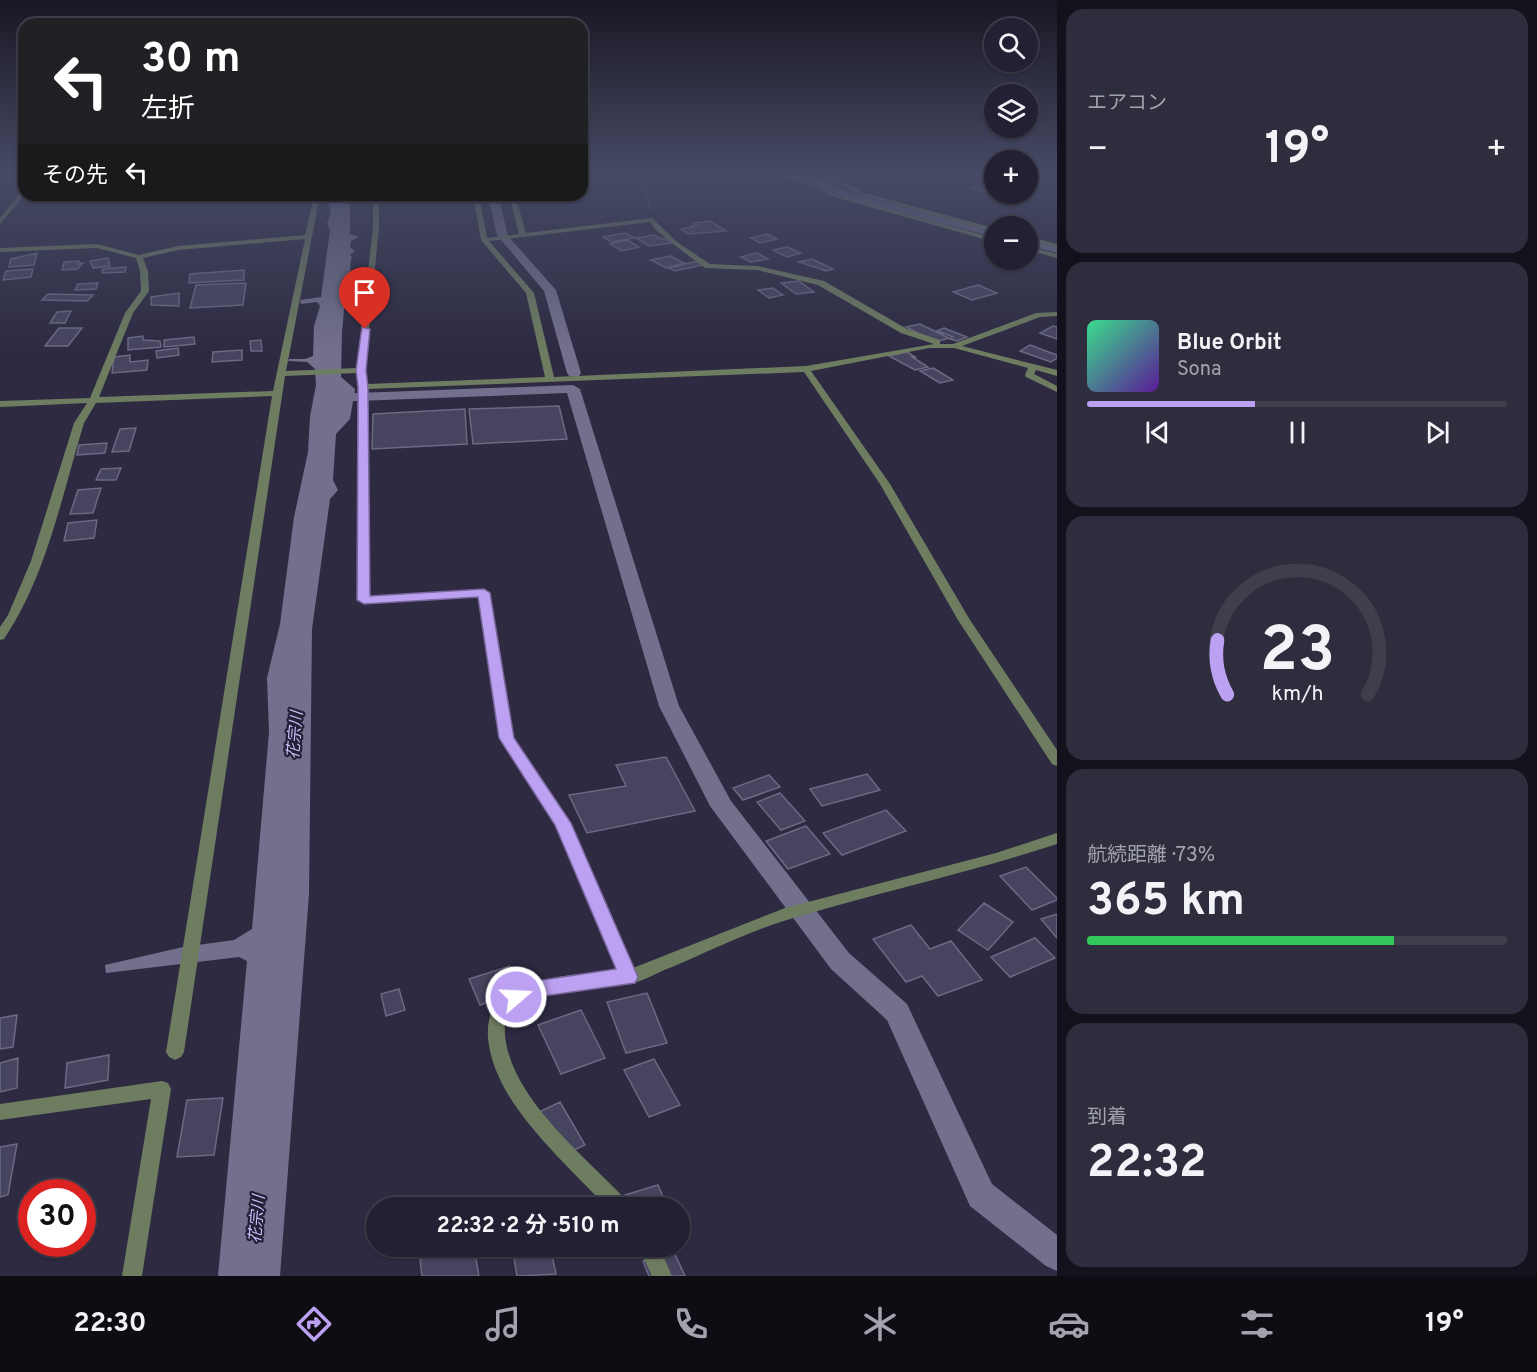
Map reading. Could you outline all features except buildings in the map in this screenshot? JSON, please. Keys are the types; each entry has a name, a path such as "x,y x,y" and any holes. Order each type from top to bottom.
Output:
{"street":[{"path":"175,1052 277,393 310,234"},
{"path":"375,234 361,370 364,600 484,593 507,738 562,823 629,977"},
{"path":"483,234 484,240 530,293 550,379"},
{"path":"484,240 535,234"},
{"path":"664,234 708,266 757,268 813,281 922,339 1057,373"},
{"path":"0,250 96,246 139,257 178,248 309,237"},
{"path":"1038,241 1057,246"},
{"path":"1038,251 1057,256"},
{"path":"0,636 14,615 37,561 79,423 129,313 145,291 144,271 139,257"},
{"path":"363,387 806,369 928,346 954,346 1039,315 1057,314"},
{"path":"1034,367 1029,375 1057,389"},
{"path":"806,369 885,484 964,620 1057,760"},
{"path":"281,374 361,370"},
{"path":"0,404 277,393"},
{"path":"610,1197 530,1109 506,1073 495,1039 500,1010 516,997 536,989 604,978 629,977 784,914 997,858 1057,838"},
{"path":"0,1112 162,1089 132,1276"},
{"path":"653,1257 662,1276"}],"water":[{"name":"花宗川","path":"330,234 350,234 359,237 351,241 350,247 355,251 350,255 352,257 351,274 347,276 342,332 341,377 355,389 350,419 336,434 333,480 338,490 330,499 312,629 309,894 280,1276 218,1276 247,961 239,957 106,973 105,965 183,947 234,940 252,929 269,732 267,678 280,624 294,517 308,452 310,416 316,385 315,369 307,362 288,361 313,356 314,326 320,306 317,302 301,304 300,300 321,297"}],"waterway":[{"path":"507,239 550,290 574,373"},
{"path":"1038,245 1057,250"},
{"path":"331,398 573,389 669,706 722,806 840,961 897,1012 981,1195 1057,1255"}],"route":[{"path":"365,329 361,370 364,600 484,593 507,738 562,823 629,977 604,978 536,989 516,997"}]}
